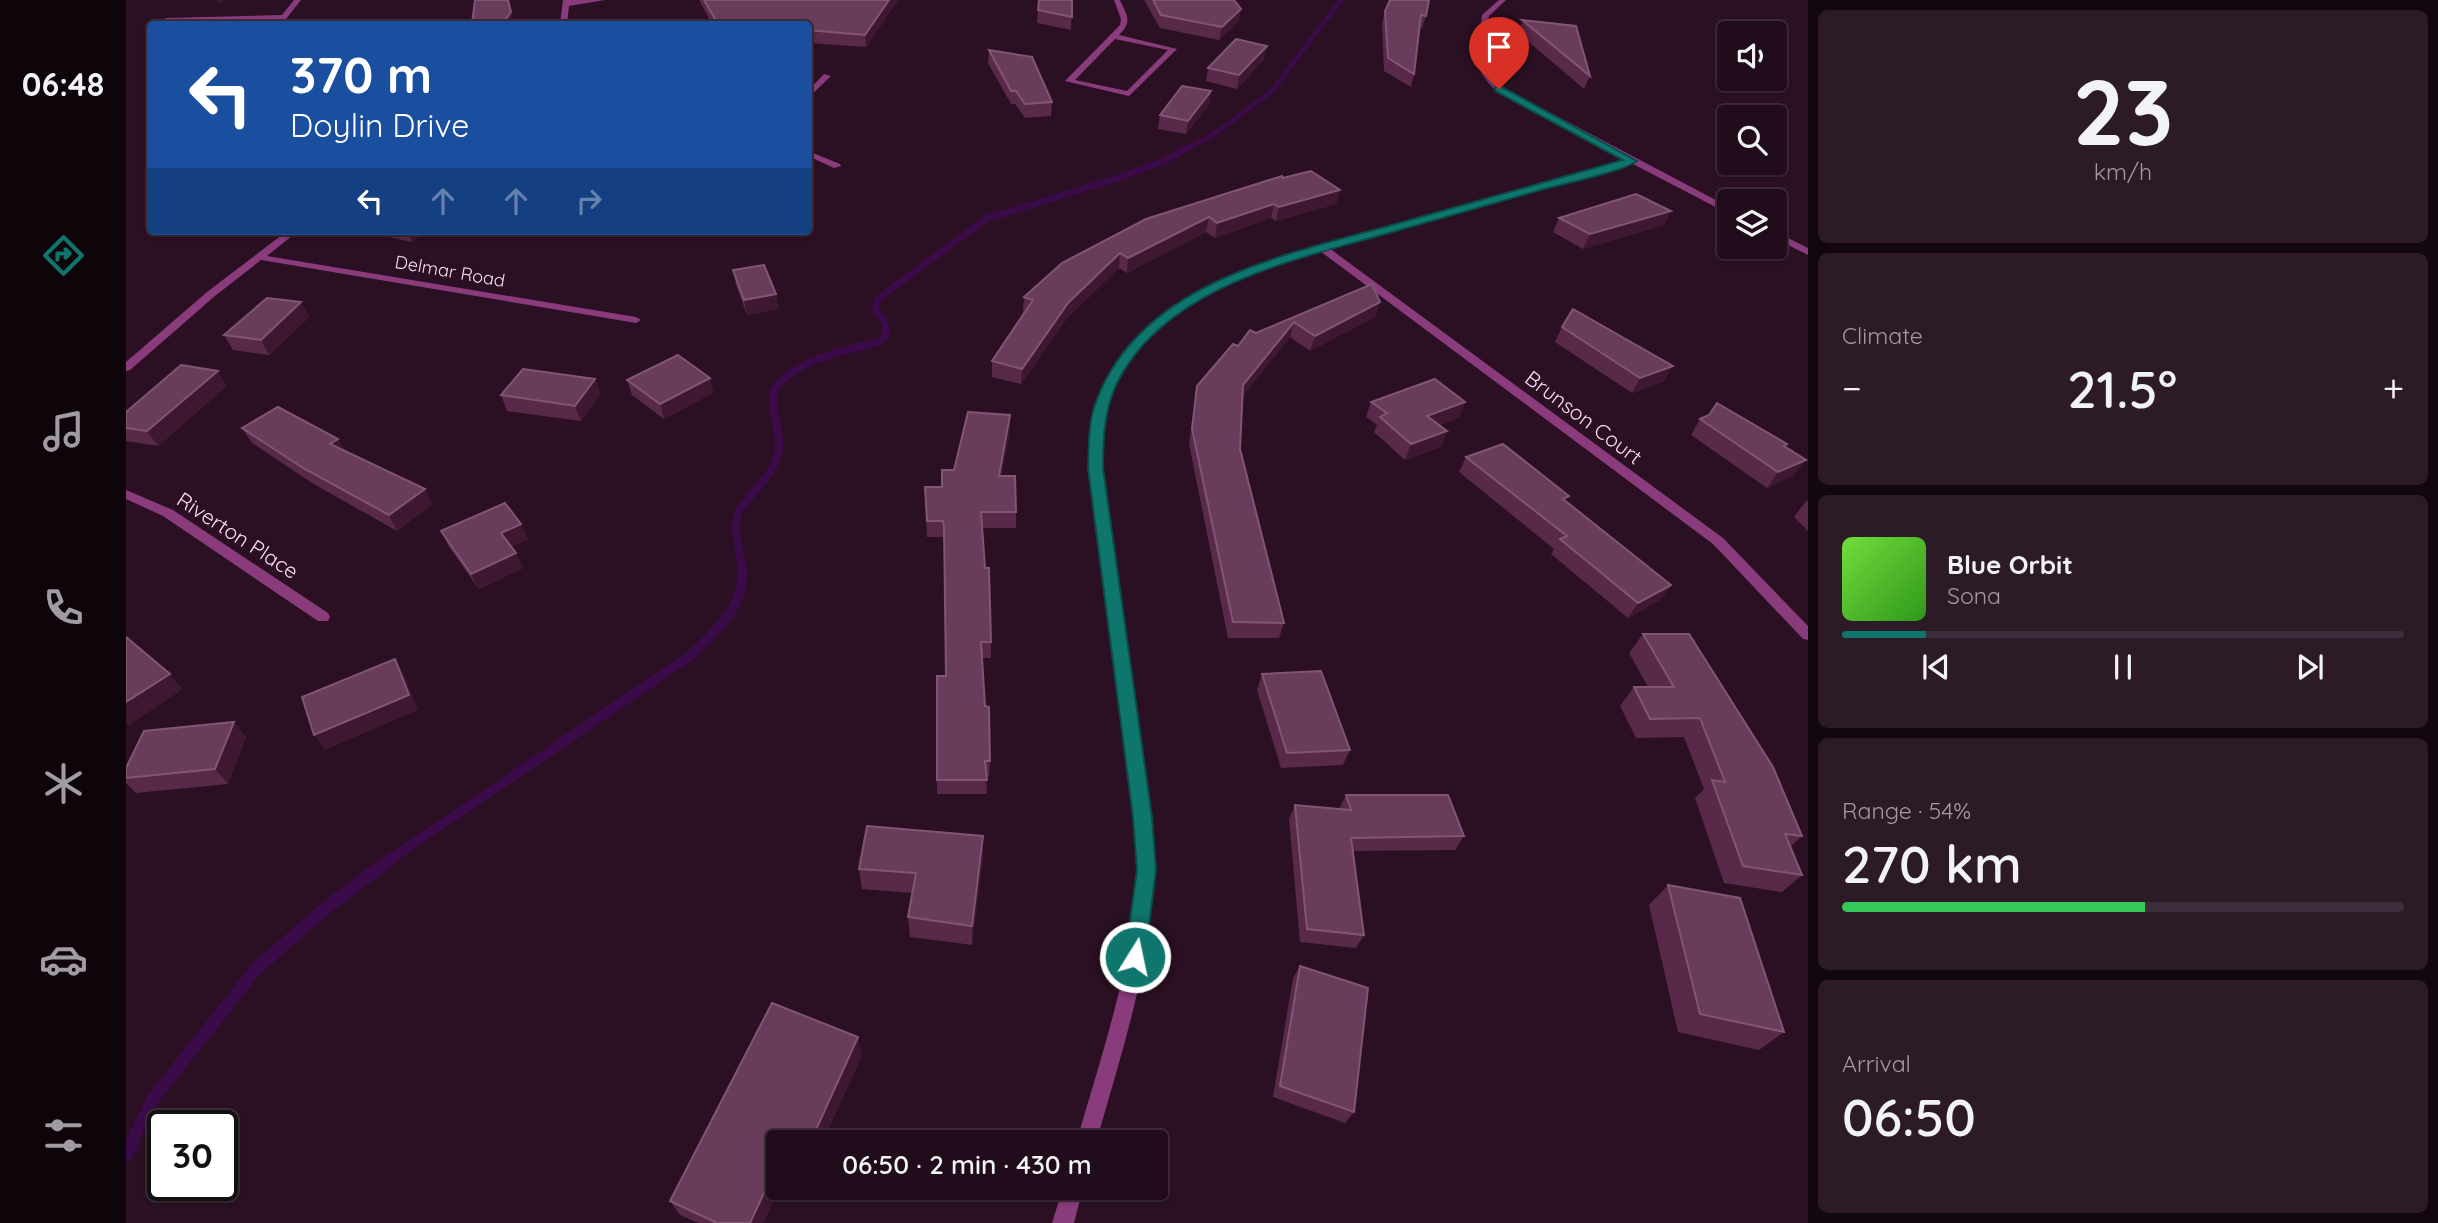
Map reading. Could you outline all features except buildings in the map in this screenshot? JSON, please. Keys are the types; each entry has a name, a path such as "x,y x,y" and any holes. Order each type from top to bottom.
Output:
{"street":[{"path":"280,21 298,0"},
{"path":"563,21 566,2 602,0"},
{"path":"1113,36 1173,49 1129,94 1069,81 1113,36 1124,26 1125,19 1117,0"},
{"path":"1503,0 1486,15 1482,32 1480,63 1489,79 1508,96 1717,205"},
{"path":"166,20 284,17"},
{"path":"812,92 827,76"},
{"path":"812,155 837,166"},
{"path":"1090,1130 1131,980 1143,911 1146,870 1142,817 1096,468 1096,432 1101,407 1122,363 1148,334 1179,307 1234,276 1322,248 1632,161"},
{"path":"126,368 288,235"},
{"path":"1787,240 1808,251"},
{"name":"Brunson Court","path":"1322,248 1718,541 1808,635"},
{"name":"Delmar Road","path":"258,257 636,320"},
{"name":"Riverton Place","path":"126,494 168,513 323,617"},
{"path":"1063,1223 1070,1200"}],"waterway":[{"path":"1184,150 1213,135 1272,91 1341,0"},
{"path":"884,337 887,332 883,318 874,308 879,298 986,219 1118,178 1164,161 1188,148"},
{"path":"742,570 737,516 744,503 770,472 778,454 774,390 783,379 808,363 881,341 885,335"},
{"path":"389,860 690,656 719,628 734,607 742,582 742,570"},
{"path":"126,1156 152,1100 256,969 327,907 391,859"}],"route":[{"path":"1135,957 1143,911 1146,870 1142,817 1096,468 1096,432 1101,407 1110,384 1122,363 1157,325 1179,307 1234,276 1322,248 1632,161 1499,89"}]}
